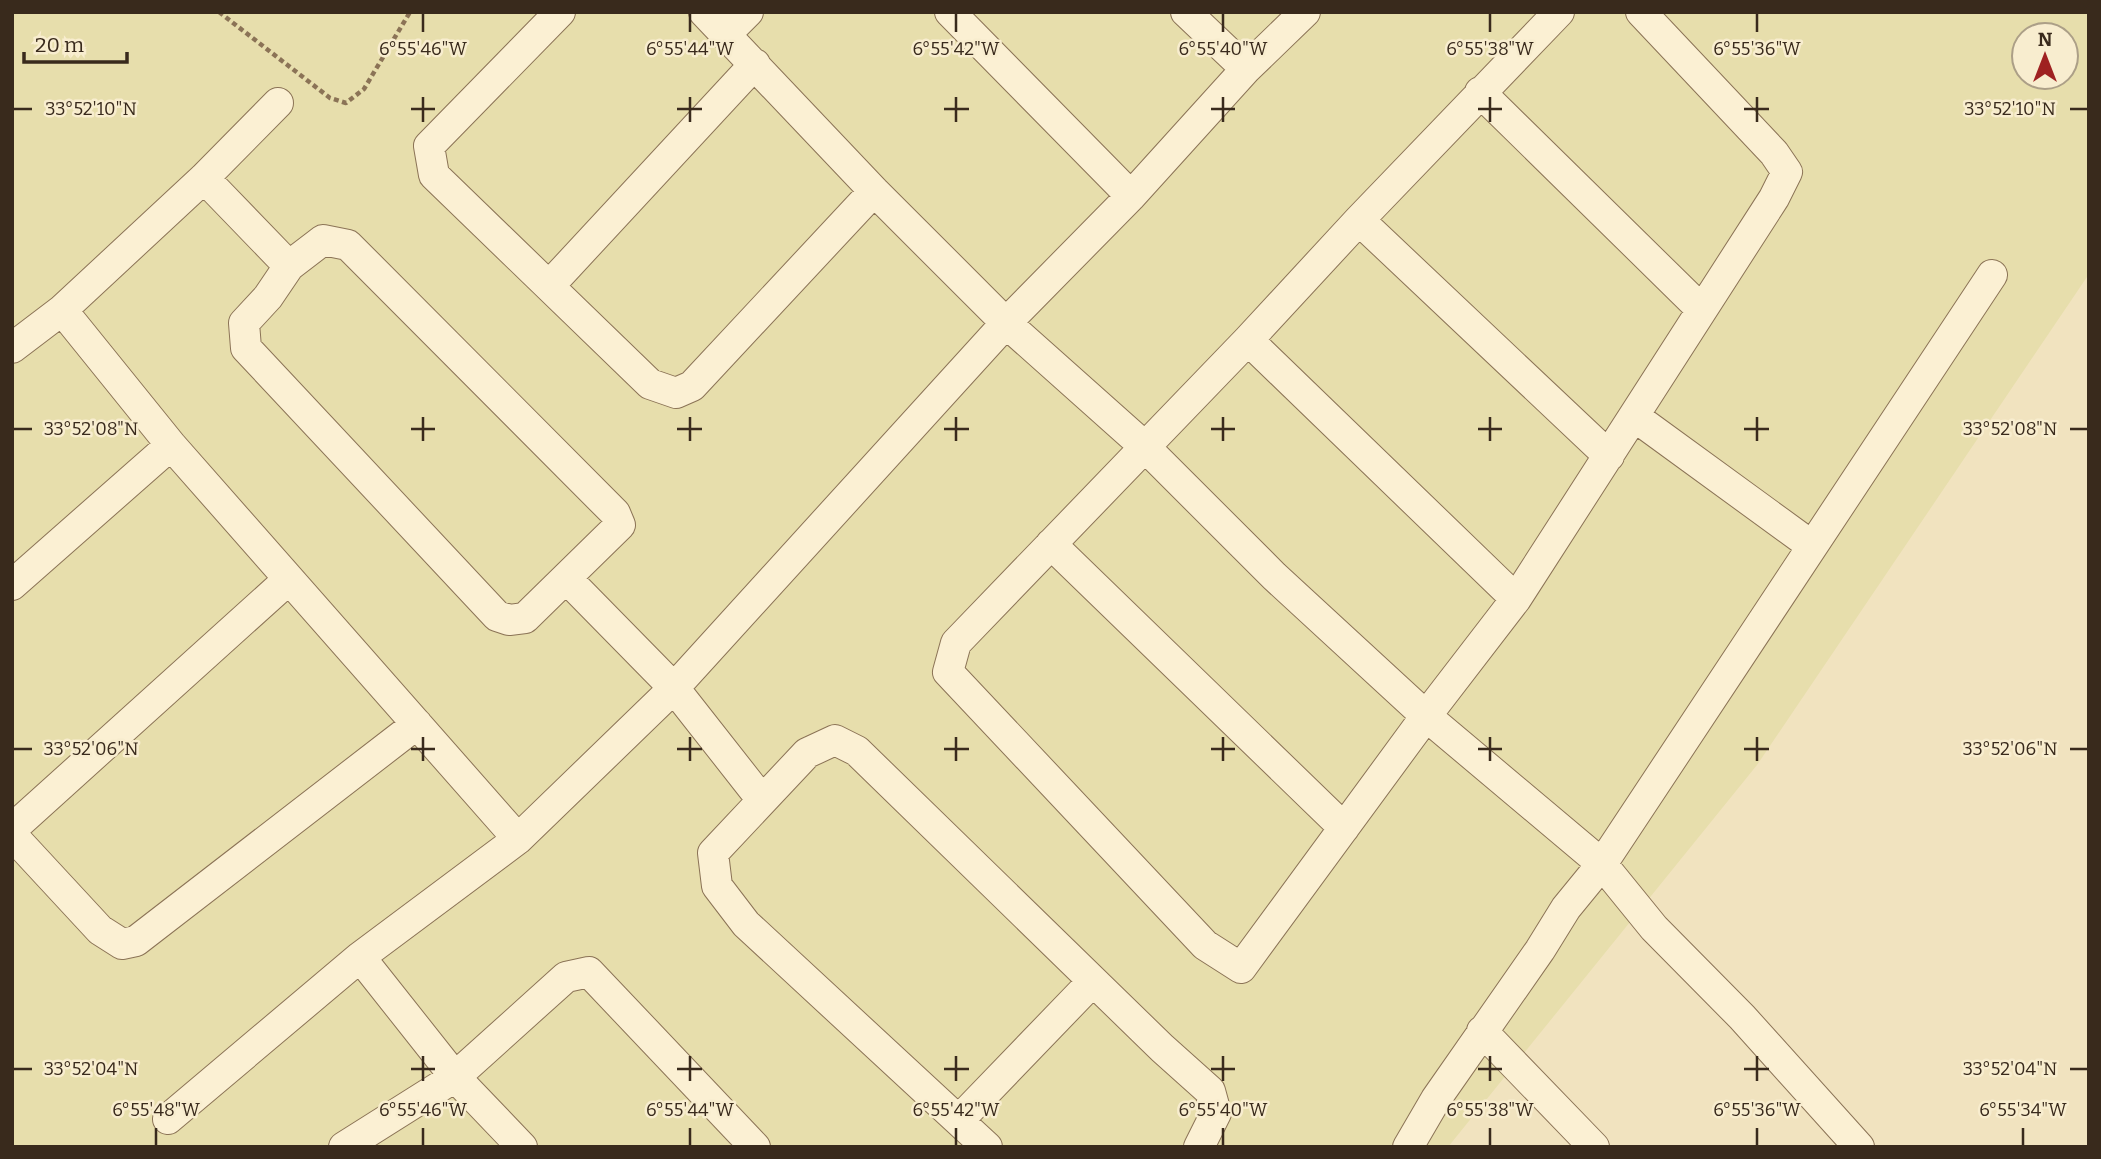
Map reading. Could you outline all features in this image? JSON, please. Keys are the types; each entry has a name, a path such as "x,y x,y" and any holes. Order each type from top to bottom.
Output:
{"street":[{"path":"560,12 429,146 435,175 650,384 676,393 692,386 874,191"},
{"path":"704,12 874,191 1006,323 1144,446 1274,576 1426,716 1602,864 1654,928 1742,1017 1859,1147"},
{"path":"726,35 748,12"},
{"path":"950,12 1131,196"},
{"path":"1186,12 1247,69"},
{"path":"168,1119 360,957 517,839 674,688 1006,323 1131,196 1247,69 1306,12"},
{"path":"1559,12 956,643 948,672 1205,945 1241,968 1426,716 1516,599 1774,198 1787,172 1774,153 1642,12"},
{"path":"549,286 755,64"},
{"path":"1480,92 1702,310"},
{"path":"12,348 62,310 204,177 278,103"},
{"path":"204,177 289,266"},
{"path":"1359,219 1609,456"},
{"path":"323,240 348,245 615,513 620,525 525,618 509,620 497,616 246,348 244,323 268,297 289,266 323,240"},
{"path":"1408,1147 1436,1098 1540,950 1566,908 1602,864 1992,275"},
{"path":"62,310 171,445 517,839"},
{"path":"1248,340 1516,599"},
{"path":"1635,417 1812,547"},
{"path":"12,585 171,445"},
{"path":"1051,544 1344,828"},
{"path":"566,578 674,688 762,800"},
{"path":"12,828 289,579"},
{"path":"12,835 100,930 122,944 136,941 417,724"},
{"path":"987,1147 960,1119 746,923 717,886 712,853 807,752 835,740 857,751 1210,1091 1216,1113 1199,1147"},
{"path":"360,957 455,1077 522,1147"},
{"path":"344,1147 455,1077 566,977 589,972 755,1147"},
{"path":"960,1119 1093,981"},
{"path":"1482,1031 1594,1147"}],"path":[{"path":"219,12 330,98 346,103 364,89 410,12"}],"shaded area":[{"path":"12,12 2089,12 2089,274 1757,765 1448,1147 12,1147"}]}
